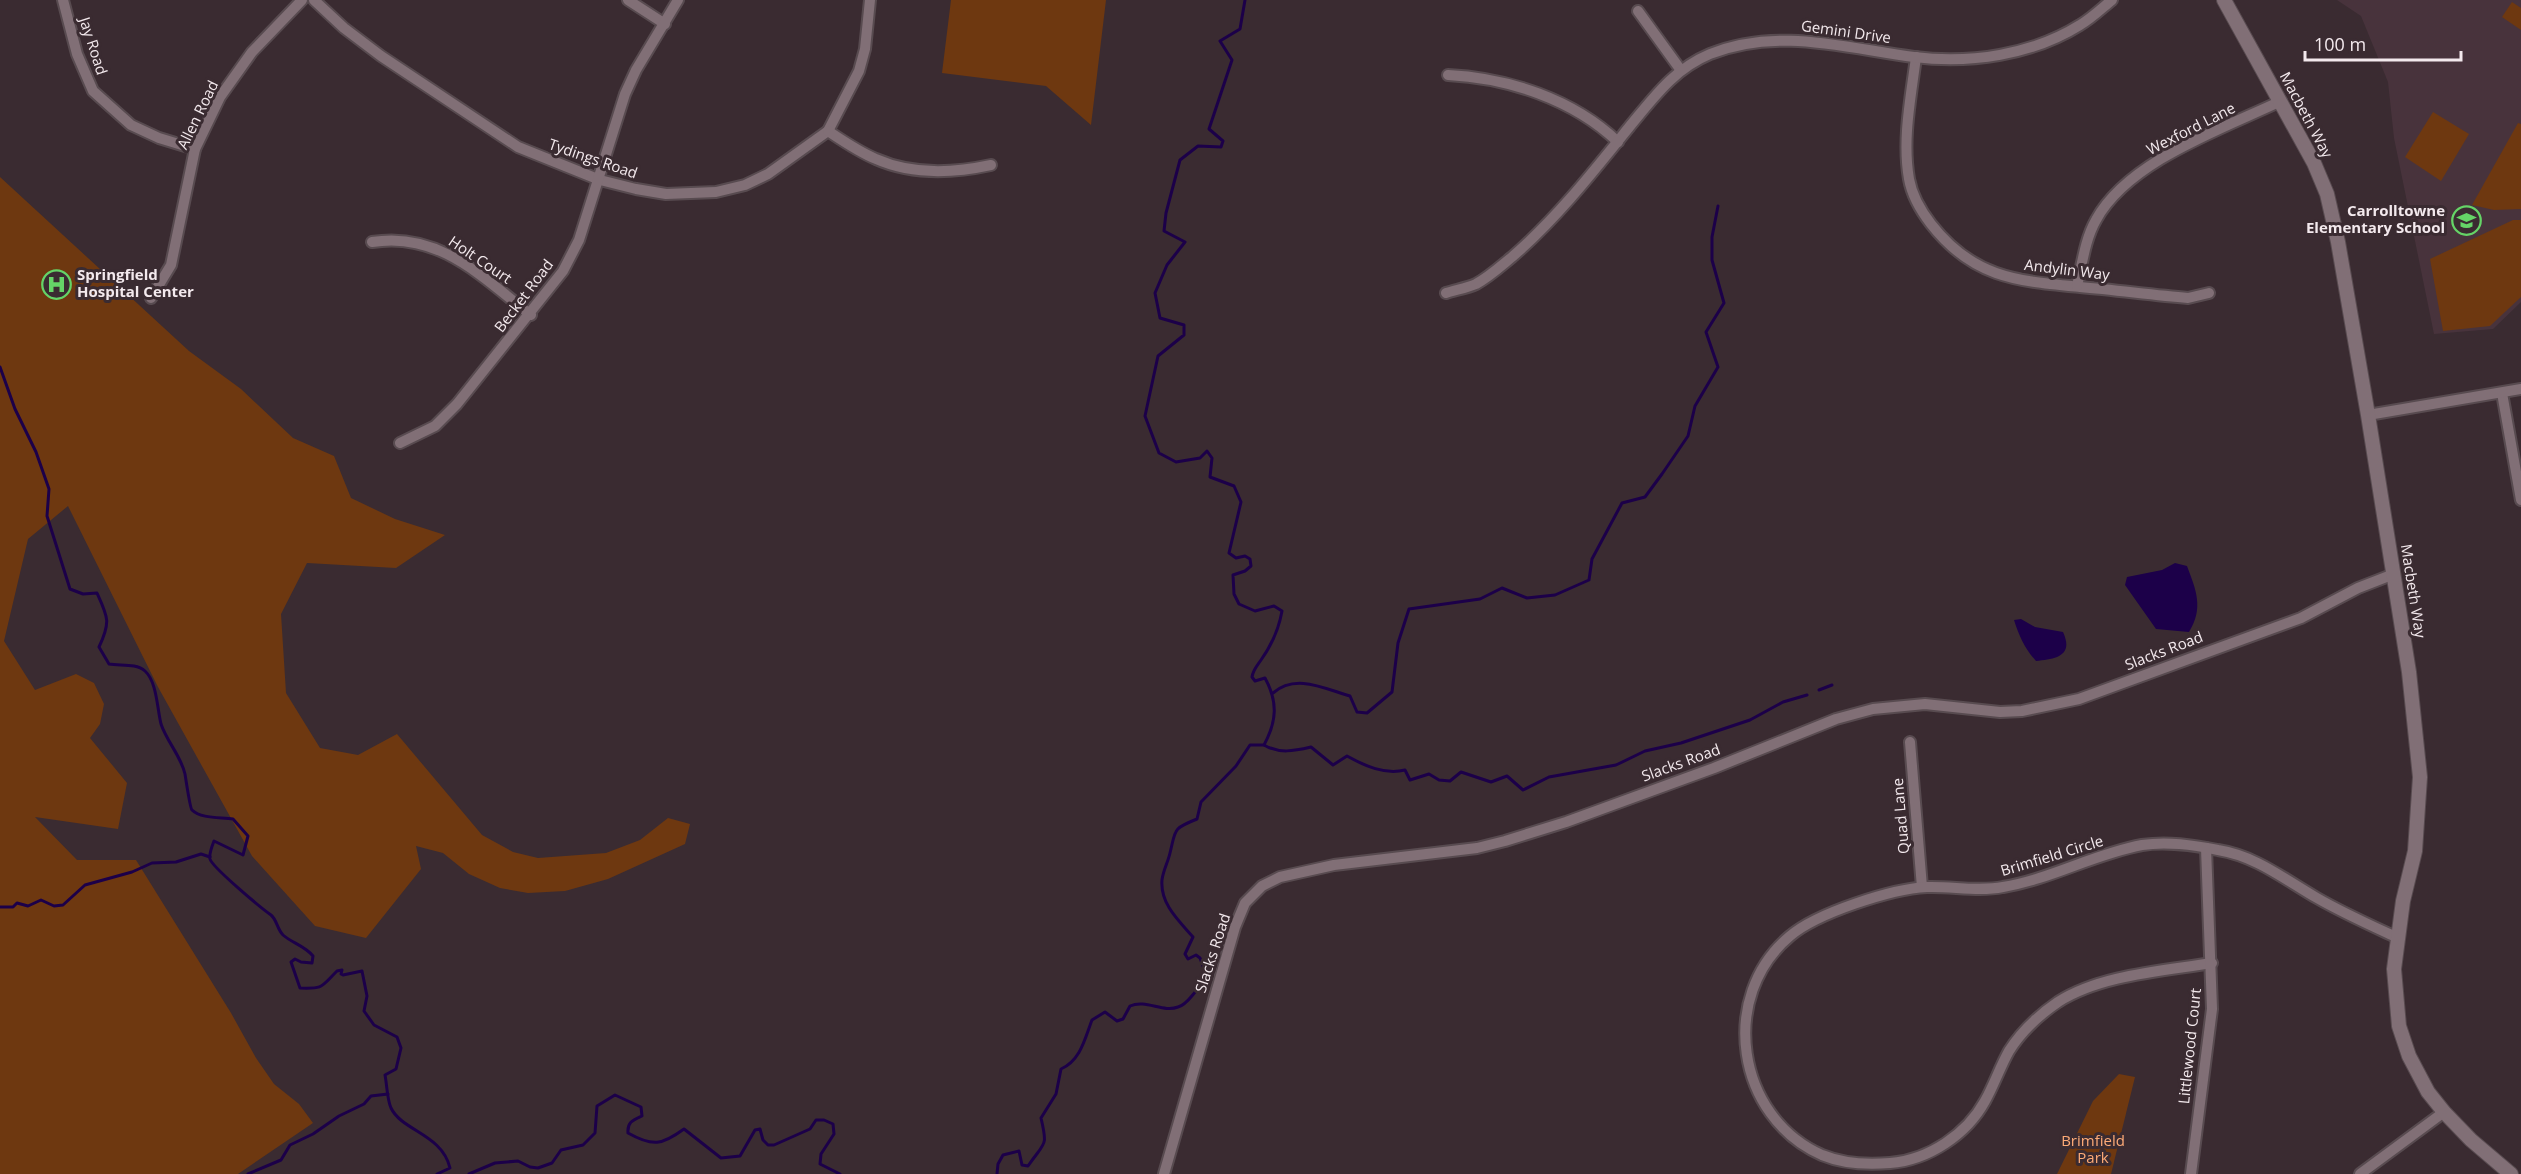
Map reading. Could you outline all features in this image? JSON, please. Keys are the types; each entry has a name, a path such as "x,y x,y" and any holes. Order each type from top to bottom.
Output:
{"street":[{"name":"Jay Road","path":"63,0 77,54 93,91 131,125 159,138 195,149"},
{"name":"Allen Road","path":"151,298 171,265 195,149 220,97 252,52 302,0"},
{"name":"Tydings Road","path":"314,0 344,28 381,56 508,140 560,166 600,180 666,194 716,192 745,185 768,174 828,131 859,72 865,49 870,0"},
{"path":"628,0 664,24"},
{"name":"Becket Road","path":"400,443 435,426 450,411 531,315 563,272 579,240 626,94 636,70 678,0"},
{"name":"Gemini Drive","path":"1446,293 1474,285 1492,274 1531,241 1581,188 1680,69 1709,55 1749,42 1796,39 1916,57 1967,58 2018,52 2081,25 2112,0"},
{"name":"Macbeth Way","path":"2224,0 2314,163 2331,208 2368,415 2415,712 2420,777 2415,850 2403,901 2394,969 2399,1026 2409,1056 2428,1092 2471,1140 2511,1174"},
{"path":"1638,11 1680,69"},
{"name":"Andylin Way","path":"1916,57 1907,152 1910,180 1913,194 1924,214 1958,253 1986,269 2014,279 2052,286 2077,286 2188,298 2209,293"},
{"path":"1448,75 1475,76 1542,95 1573,109 1605,130 1618,142"},
{"name":"Wexford Lane","path":"2077,286 2096,220 2109,201 2127,183 2180,149 2281,101"},
{"path":"828,131 878,160 900,166 949,172 992,165"},
{"name":"Holt Court","path":"372,242 391,239 428,245 468,267 531,315"},
{"path":"2368,415 2521,389"},
{"path":"2502,393 2521,500"},
{"name":"Slacks Road","path":"1164,1174 1235,927 1245,903 1262,886 1280,877 1334,866 1477,848 1505,841 1566,822 1714,768 1836,719 1873,710 1924,704 2000,712 2022,711 2079,699 2301,618 2358,588 2394,574"},
{"name":"Quad Lane","path":"1910,742 1922,887"},
{"name":"Brimfield Circle","path":"2212,963 2104,982 2060,1001 2039,1017 2019,1038 2008,1054 1977,1116 1951,1139 1917,1157 1899,1162 1873,1164 1836,1160 1811,1149 1782,1125 1762,1098 1749,1069 1744,1042 1749,999 1758,972 1785,941 1801,928 1837,911 1922,887 1986,889 2002,887 2034,880 2098,856 2143,845 2172,843 2240,854 2262,864 2322,901 2398,938"},
{"name":"Littlewood Court","path":"2191,1174 2212,1009 2206,848"},
{"path":"2360,1174 2444,1112"}],"shaded area":[{"name":"Carrolltowne Elementary School","path":"2337,0 2521,0 2521,302 2493,329 2434,334 2394,138 2388,82 2361,16"},
{"path":"2175,563 2187,566 2196,591 2196,615 2189,632 2156,629 2125,585 2127,577 2162,570"},
{"path":"2021,619 2035,627 2063,632 2066,640 2065,651 2056,657 2036,661 2020,637 2014,620"}],"green space":[{"path":"951,0 1106,0 1091,125 1046,86 942,73"},
{"path":"2512,2 2521,8 2521,30 2502,17"},
{"path":"2433,112 2469,134 2441,181 2405,157"},
{"path":"2518,123 2521,124 2521,209 2494,210 2472,205"},
{"path":"0,177 189,351 241,389 293,438 334,456 351,498 395,519 445,535 396,568 307,563 281,614 286,693 320,748 358,755 397,734 482,835 513,852 538,858 606,853 640,840 668,818 690,824 685,844 608,879 565,891 528,893 500,888 469,874 443,853 416,846 421,869 366,938 315,926 252,856 158,687 68,506 28,539 4,641 35,690 76,674 94,683 104,704 100,724 90,738 127,783 118,829 35,817 77,860 136,860 231,1013 256,1058 274,1084 299,1104 313,1123 238,1174 0,1174"},
{"path":"2513,220 2521,220 2521,297 2490,326 2443,331 2430,259"},
{"name":"Brimfield Park","path":"2119,1074 2135,1077 2111,1174 2057,1174 2093,1101"}],"waterway":[{"path":"997,1174 998,1164 1003,1155 1019,1151 1022,1165 1028,1166 1044,1144 1041,1118 1056,1094 1061,1069 1078,1054 1092,1020 1105,1012 1117,1021 1123,1019 1130,1006 1136,1004 1166,1008 1178,1007 1203,985 1206,974 1200,958 1196,955 1188,959 1185,954 1193,937 1172,912 1164,897 1163,873 1176,831 1197,819 1201,802 1236,766 1250,745 1264,745 1273,720 1274,703 1265,678 1255,681 1252,677 1274,637 1282,611 1274,606 1255,611 1239,604 1234,594 1233,575 1251,566 1250,559 1245,556 1236,558 1229,553 1241,502 1234,486 1210,477 1212,458 1207,451 1200,458 1176,462 1159,453 1145,416 1158,356 1184,335 1184,325 1160,318 1155,293 1167,265 1185,242 1164,231 1166,213 1180,160 1198,146 1221,147 1223,141 1209,129 1232,60 1220,41 1240,29 1245,0"},
{"path":"1273,693 1291,684 1311,684 1350,696 1357,712 1367,713 1392,692 1398,643 1409,609 1480,599 1502,588 1527,598 1555,595 1589,580 1592,559 1622,503 1645,497 1662,474 1688,436 1695,406 1718,367 1706,332 1724,303 1712,260 1712,237 1718,206"},
{"path":"0,367 49,489 47,516 70,589 83,594 97,593 104,608 107,625 99,647 109,664 141,668 149,676 154,688 161,724 183,767 192,810 206,816 233,819 248,836 243,855 214,841 210,859 273,917 283,935 313,956 312,963 295,959 291,962 300,988 322,986 337,971 342,970 343,975 362,971 367,996 364,1011 374,1025 397,1037 401,1048 396,1069 385,1075 391,1108 396,1116 431,1140 446,1157 450,1168 437,1174"},
{"path":"1819,690 1832,685"},
{"path":"1264,745 1281,751 1311,747 1333,765 1347,756 1383,770 1405,770 1410,780 1429,774 1439,780 1450,781 1461,772 1491,782 1507,776 1523,790 1549,777 1616,765 1645,751 1681,743 1750,720 1783,702 1807,695"},
{"path":"0,907 13,907 17,903 28,906 41,900 54,906 63,905 85,885 132,872 152,863 176,862 201,854 210,857"},
{"path":"248,1174 281,1160 290,1145 364,1104 371,1096 388,1094"},
{"path":"469,1174 495,1163 518,1161 538,1168 552,1163 561,1150 583,1145 595,1133 597,1106 615,1095 641,1107 642,1116 633,1120 628,1133 644,1141 657,1142 684,1129 721,1158 740,1156 755,1130 760,1129 763,1140 768,1145 774,1145 810,1129 816,1120 824,1120 833,1124 834,1134 821,1154 820,1164 840,1174"}],"place":[{"name":"Carrolltowne Elementary School","path":"2466,220"},
{"name":"Springfield Hospital Center","path":"56,284"}]}
